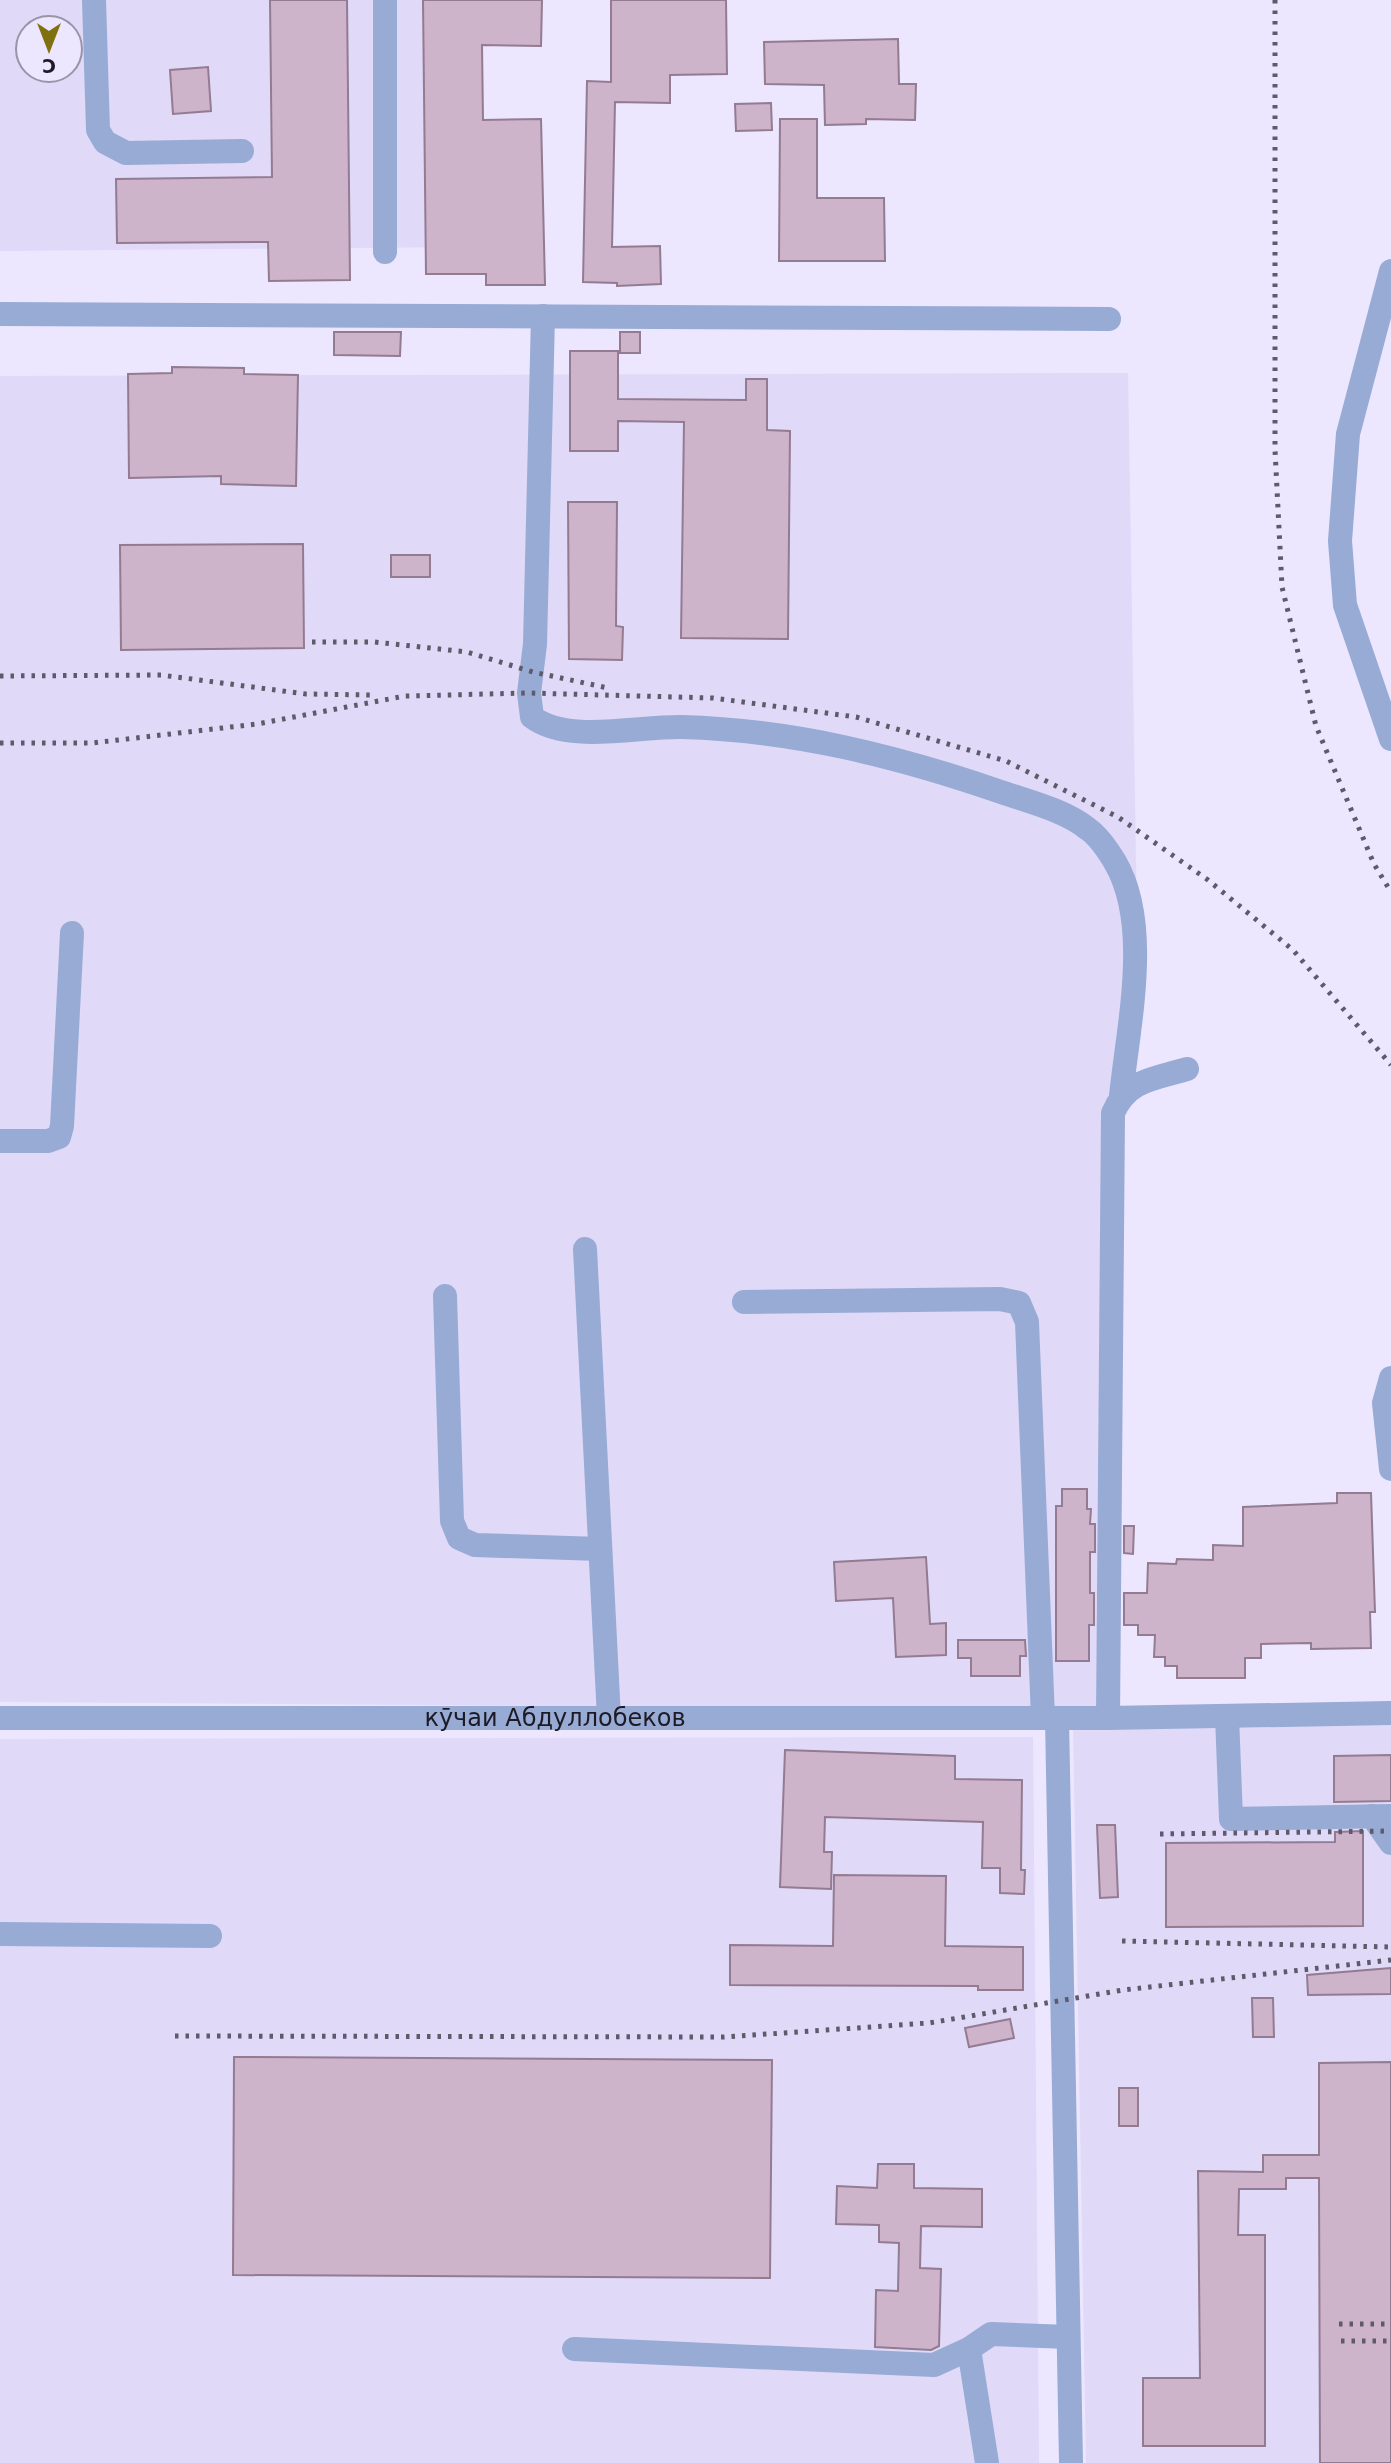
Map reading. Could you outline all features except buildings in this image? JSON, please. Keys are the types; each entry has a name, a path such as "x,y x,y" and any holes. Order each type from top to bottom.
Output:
{"street":[{"path":"94,0 98,130 105,142 126,153 242,151"},
{"path":"385,0 385,252"},
{"path":"1391,271 1348,435 1340,541 1345,605 1391,739"},
{"path":"0,314 1109,319"},
{"path":"543,316 535,644 530,693 532,717 547,728 566,731 679,727 761,731 864,750 937,770 1061,813 1090,830 1115,862 1129,900 1134,932 1134,974 1121,1096 1114,1113 1111,1159 1108,1718"},
{"path":"0,1141 48,1141 59,1137 62,1126 72,933"},
{"path":"1121,1096 1132,1087 1187,1069"},
{"path":"585,1250 609,1718"},
{"path":"445,1296 452,1521 459,1538 475,1545 600,1549"},
{"path":"744,1302 1000,1299 1019,1303 1027,1322 1050,1718 1071,2463"},
{"path":"1391,1378 1384,1404 1391,1469"},
{"name":"кӯчаи Абдуллобеков","path":"0,1718 1108,1718 1391,1713"},
{"path":"1227,1716 1231,1819 1381,1816 1391,1843"},
{"path":"0,1934 210,1936"},
{"path":"574,2349 934,2365 969,2349 991,2334 1068,2337"},
{"path":"969,2349 987,2463"}],"shaded area":[{"path":"0,0 464,0 469,247 0,251"},
{"path":"1128,373 1138,983 1110,1086 1105,1710 0,1702 0,376"},
{"path":"1391,1723 1391,2463 1086,2463 1073,1724"},
{"path":"1033,1737 1039,2463 0,2463 0,1739"}],"railway":[{"path":"1275,0 1275,450 1282,587 1316,726 1374,864 1391,892"},
{"path":"312,642 374,642 467,652 533,672 608,688"},
{"path":"0,676 161,675 306,694 373,695"},
{"path":"0,743 92,743 257,724 405,696 529,693 713,698 856,717 1006,761 1118,817 1208,880 1293,950 1391,1065"},
{"path":"1160,1834 1391,1831"},
{"path":"1122,1941 1391,1947"},
{"path":"175,2036 724,2037 929,2023 1123,1990 1391,1960"},
{"path":"1339,2324 1391,2324"},
{"path":"1341,2341 1391,2341"}]}
